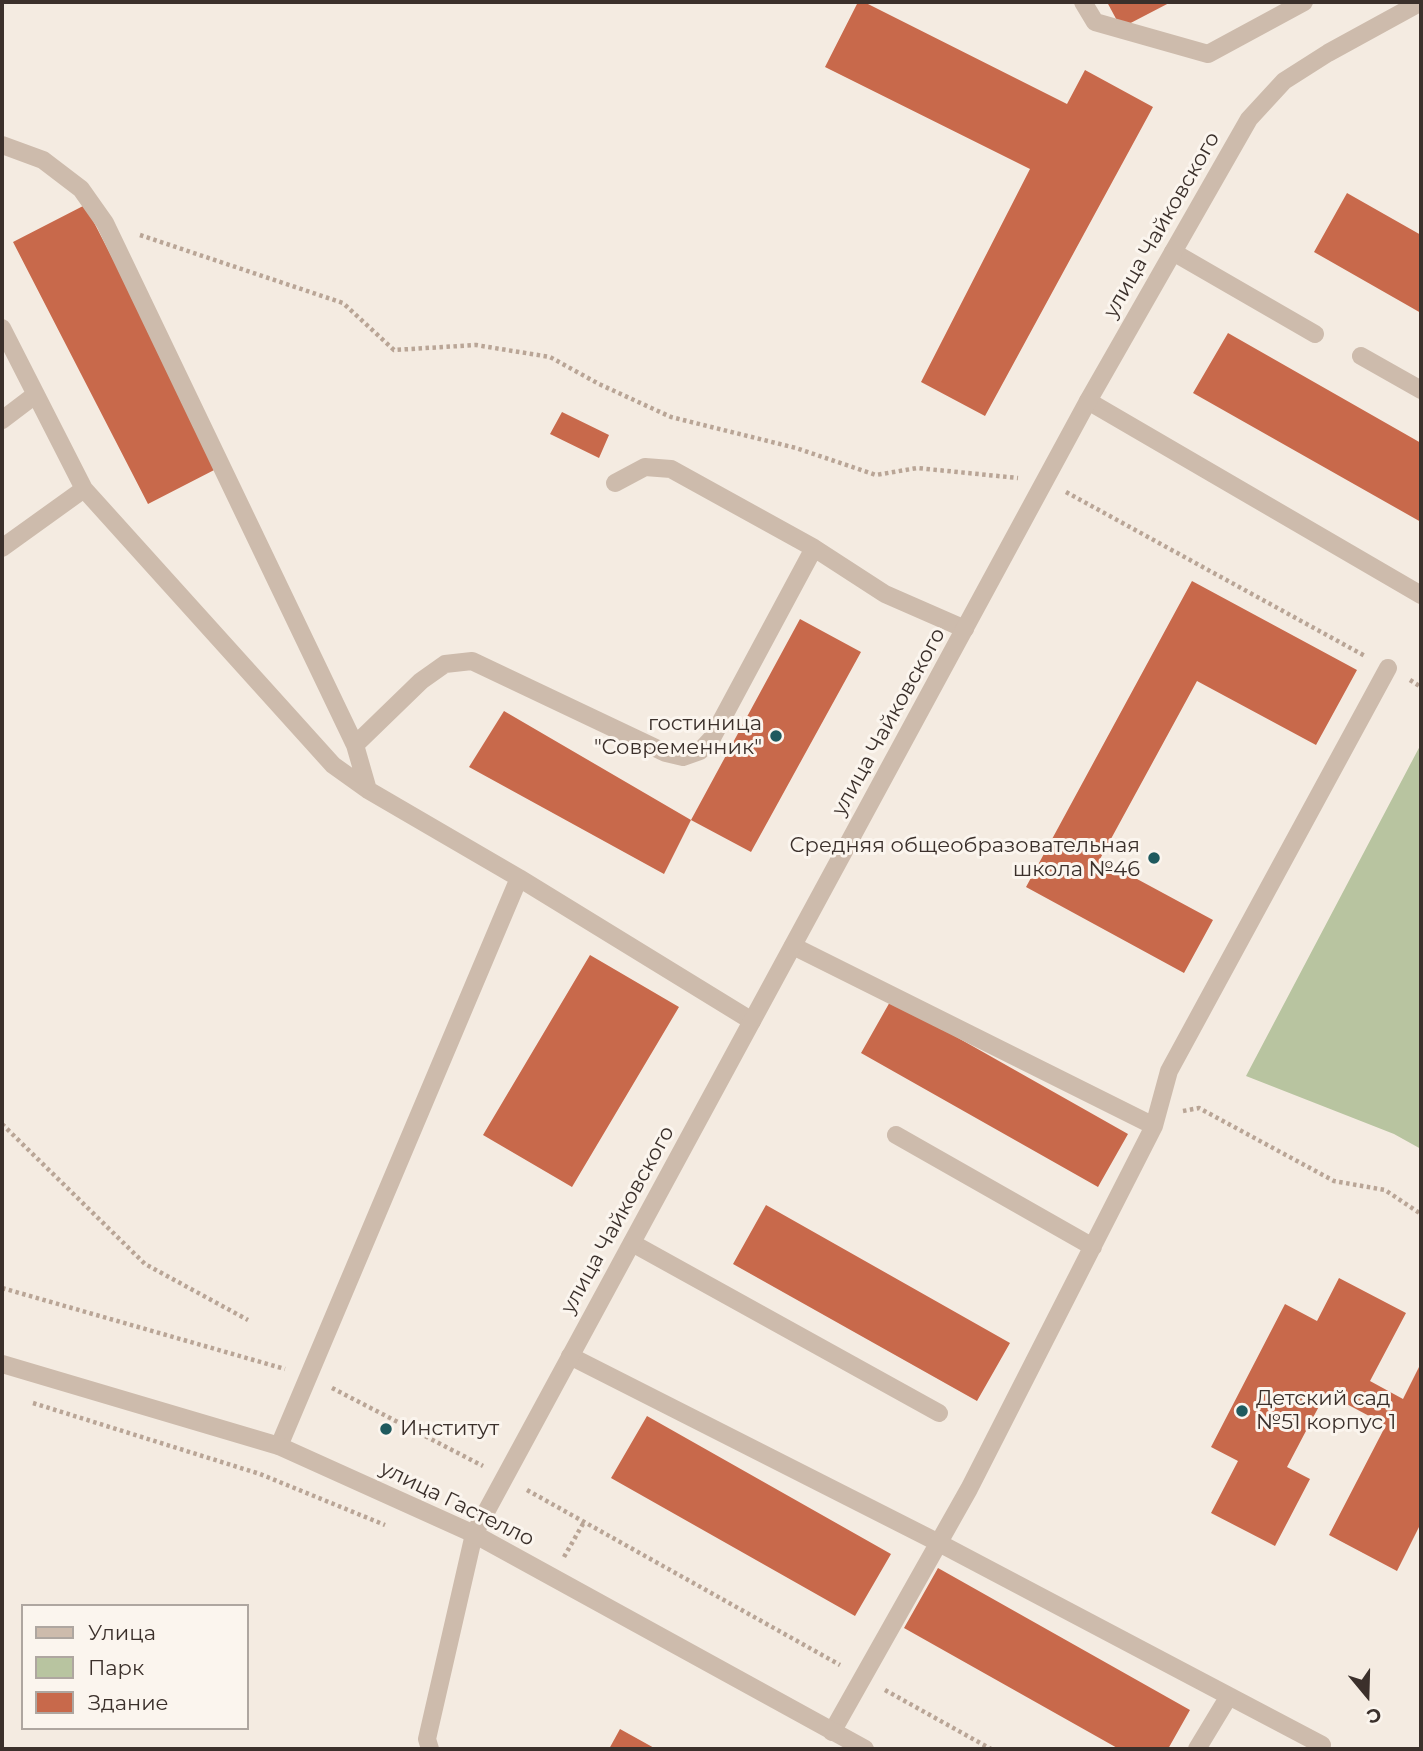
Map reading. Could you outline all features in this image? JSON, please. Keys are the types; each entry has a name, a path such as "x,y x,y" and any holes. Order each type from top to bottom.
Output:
{"street":[{"path":"1083,2 1095,22 1208,54 1304,2"},
{"name":"улица Чайковского","path":"430,1749 427,1739 474,1534 1088,401 1249,119 1284,81 1328,53 1421,2"},
{"path":"2,145 43,160 81,188 105,223 355,745 368,790"},
{"path":"1173,252 1315,334"},
{"path":"2,328 84,489 333,765 368,790 519,878 752,1021"},
{"path":"1361,356 1421,390"},
{"path":"2,420 35,395"},
{"path":"1088,401 1421,595"},
{"path":"615,483 645,467 671,469 814,548 885,594 965,629"},
{"path":"2,548 84,489"},
{"path":"355,745 421,681 445,664 472,661 666,753 683,757 700,751 712,738 814,548"},
{"path":"832,1732 969,1489 1154,1126 1169,1071 1388,668"},
{"path":"279,1446 519,878"},
{"path":"793,946 1154,1126"},
{"path":"895,1135 1093,1247"},
{"path":"632,1243 939,1413"},
{"path":"570,1356 939,1543 1322,1745"},
{"name":"улица Гастелло","path":"2,1364 279,1446 474,1534 864,1749"},
{"path":"1197,1749 1229,1696"}],"path":[{"path":"105,223 343,303 394,350 476,345 550,357 599,384 671,416 796,448 876,475 917,468 1045,481 1421,687"},
{"path":"1154,1126 1178,1112 1199,1108 1334,1181 1385,1190 1421,1214"},
{"path":"2,1124 145,1264 248,1320"},
{"path":"27,1402 260,1474 386,1526"}],"green space":[{"path":"1421,744 1421,1149 1394,1134 1246,1076"}],"building":[{"path":"858,2 864,2 1067,104 1085,70 1153,107 985,416 921,382 1030,169 825,67"},
{"path":"1107,2 1171,2 1121,28"},
{"path":"1347,193 1421,235 1421,313 1314,252"},
{"path":"85,205 220,467 148,504 13,242"},
{"path":"1228,333 1421,443 1421,522 1193,393"},
{"path":"562,412 609,435 599,458 550,434"},
{"path":"1192,581 1357,670 1316,745 1197,681 1100,859 1213,920 1184,973 1026,887"},
{"name":"гостиница \"Современник\"","path":"800,619 861,652 751,852 691,820"},
{"path":"504,711 691,820 664,874 469,767"},
{"path":"590,955 679,1007 572,1187 483,1135"},
{"path":"891,1000 1128,1134 1098,1187 861,1053"},
{"path":"766,1205 1010,1343 977,1401 733,1264"},
{"path":"1339,1278 1406,1313 1370,1381 1403,1399 1421,1363 1421,1523 1397,1571 1329,1535 1386,1425 1326,1393 1287,1467 1310,1479 1275,1546 1211,1513 1238,1461 1211,1447 1285,1304 1317,1321"},
{"path":"647,1416 891,1554 855,1616 611,1478"},
{"path":"938,1568 1190,1710 1168,1749 1119,1749 904,1628"},
{"path":"620,1729 656,1749 609,1749"}],"place":[{"name":"гостиница \"Современник\"","path":"776,736"},
{"name":"Средняя общеобразовательная школа №46","path":"1154,858"},
{"name":"Детский сад №51 корпус 1","path":"1242,1411"},
{"name":"Институт","path":"386,1429"}]}
